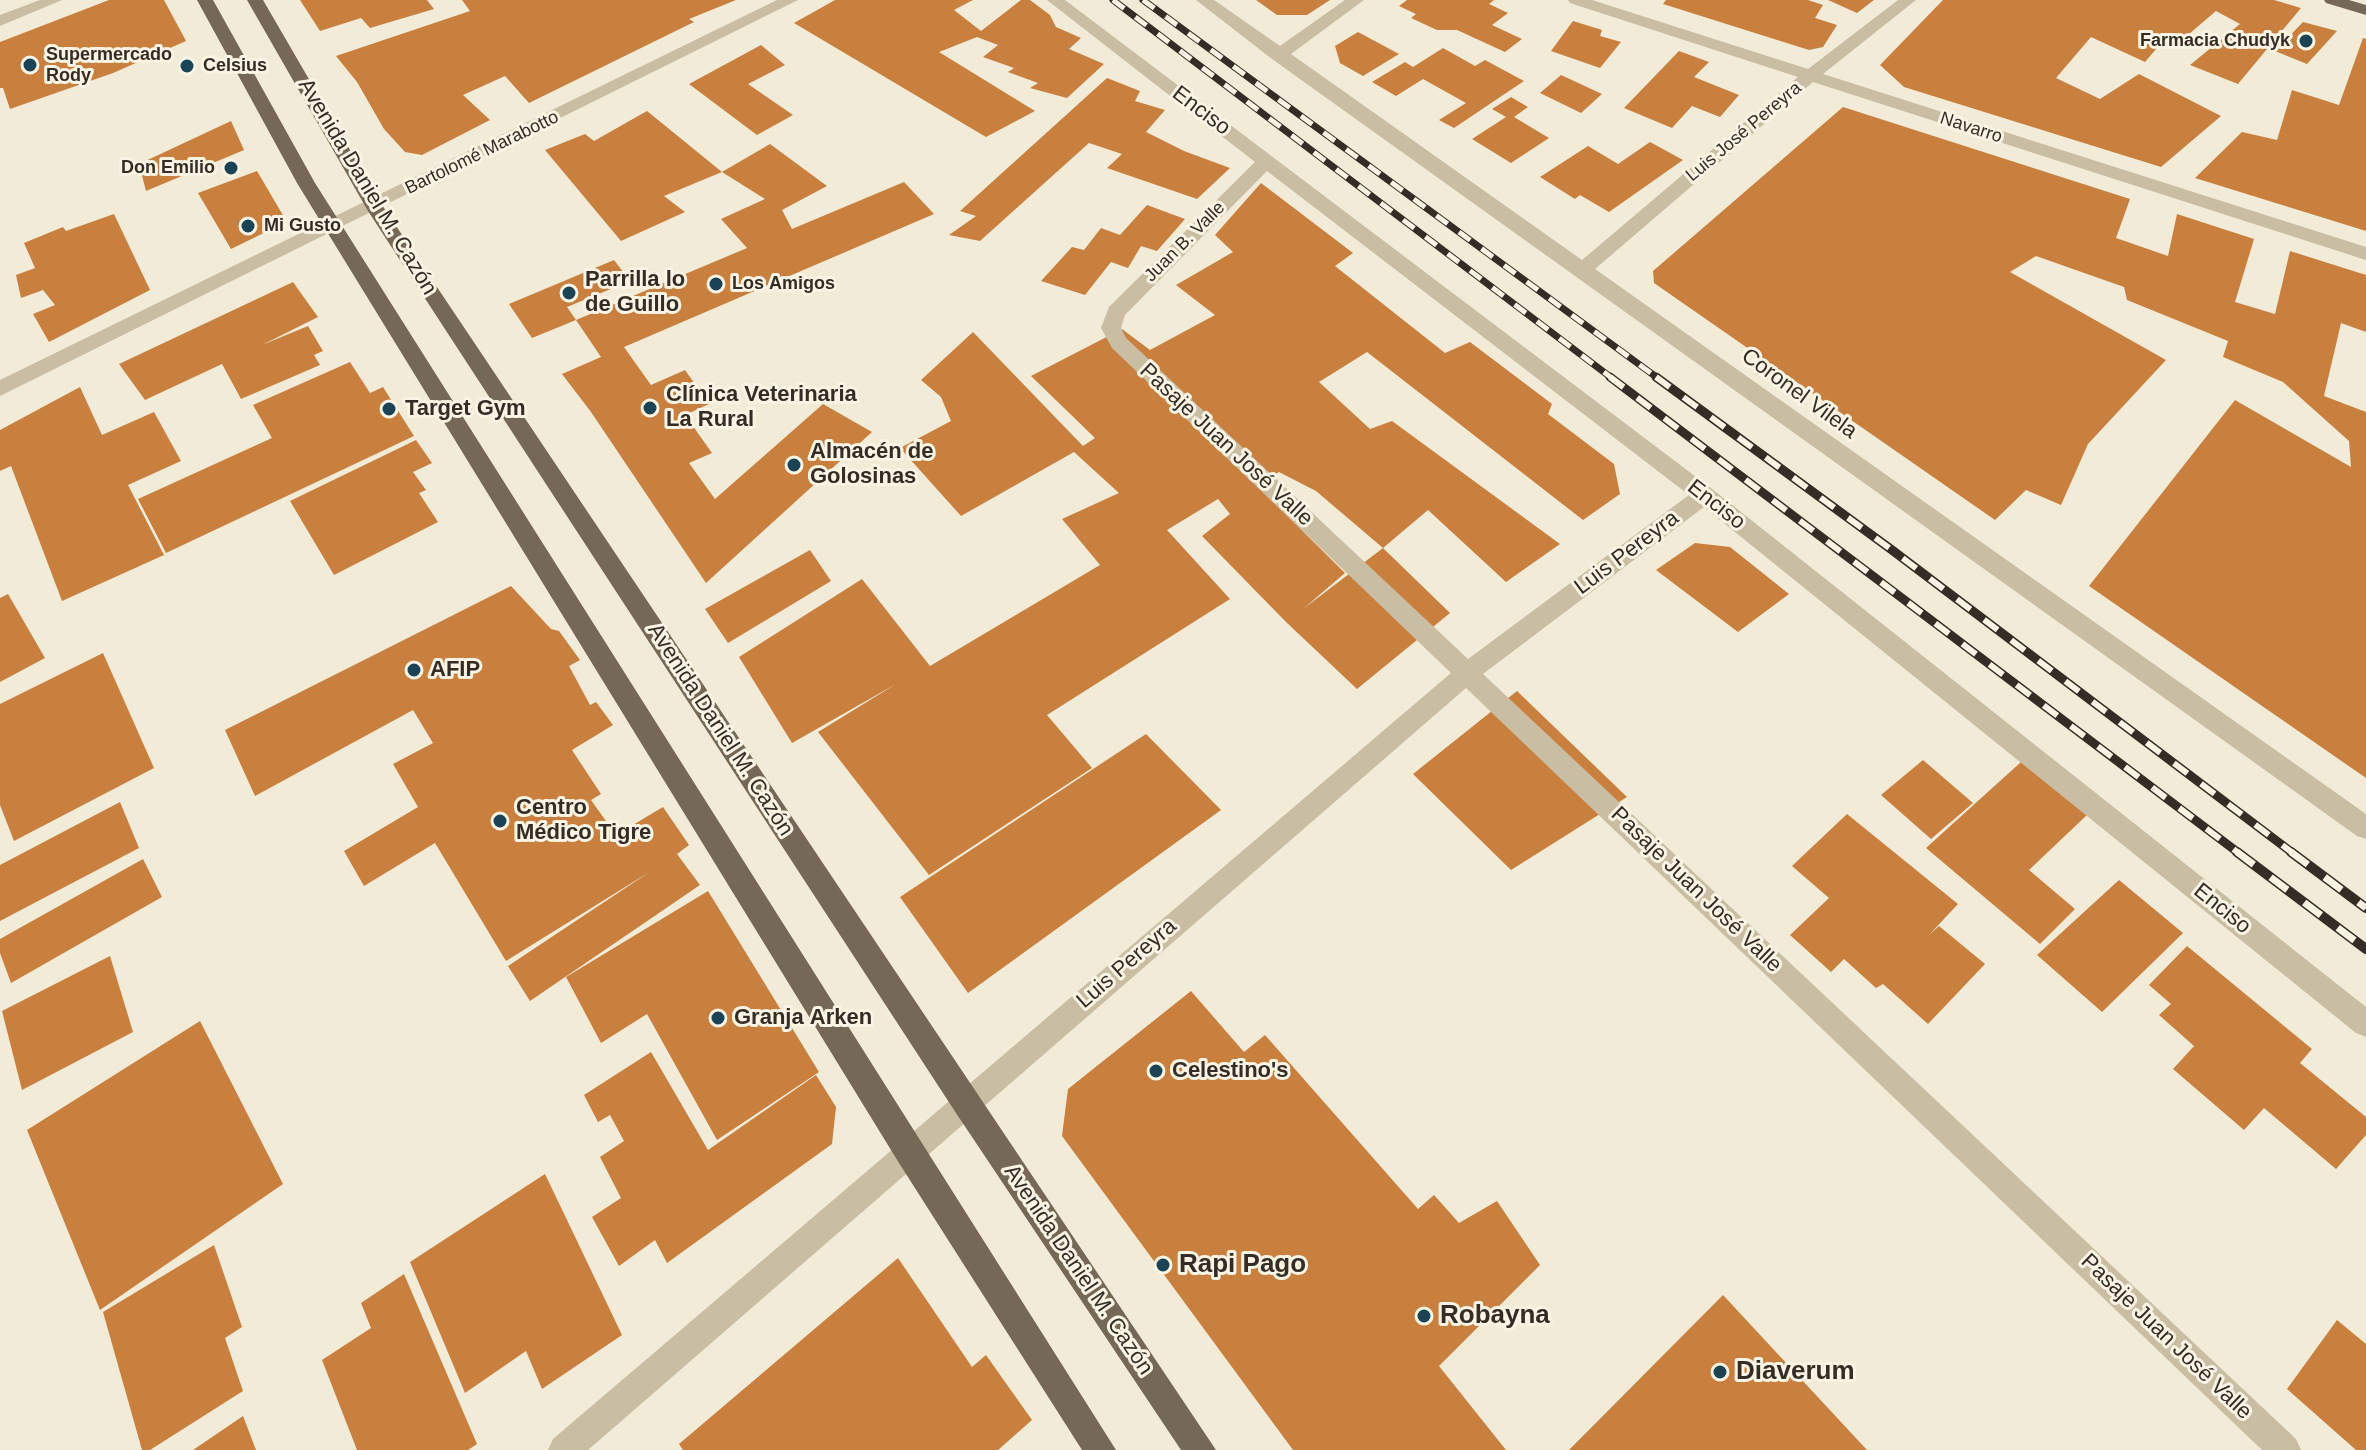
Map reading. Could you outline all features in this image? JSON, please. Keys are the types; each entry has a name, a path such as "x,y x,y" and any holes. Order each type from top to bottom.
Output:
{"main road":[{"path":"205,0 306,183 909,1153 1100,1450"},
{"name":"Avenida Daniel M. Cazón","path":"255,0 374,207 966,1103 1200,1450"},
{"path":"2332,0 2366,10"}],"street":[{"path":"0,21 54,0"},
{"name":"Bartolomé Marabotto","path":"0,389 790,0"},
{"name":"Enciso","path":"1055,0 1704,495 2366,1024"},
{"name":"Coronel Vilela","path":"1204,0 2366,828"},
{"path":"1278,55 1356,0"},
{"name":"Navarro","path":"1576,0 2366,254"},
{"name":"Luis José Pereyra","path":"1583,269 1809,76 1908,0"},
{"name":"Juan B. Valle","path":"1111,328 1116,312 1266,161"},
{"name":"Pasaje Juan José Valle","path":"1111,328 1119,343 2285,1450"},
{"name":"Luis Pereyra","path":"564,1450 1467,673 1704,495"}],"building":[{"path":"109,0 164,0 186,41 113,73 10,109 3,88 0,88 0,42"},
{"path":"300,0 427,0 434,9 370,28 361,18 320,31"},
{"path":"462,0 736,0 689,19 694,22 529,103 505,76 463,95 490,120 422,155 405,152 384,129 357,82 336,56 470,11"},
{"path":"835,0 973,0 954,10 981,31 1021,0 1030,0 1050,15 1056,27 1081,38 1069,49 1104,64 1067,98 1030,88 1038,83 1008,72 1014,68 983,57 998,45 977,37 939,52 1035,111 986,137 794,23"},
{"path":"1256,0 1330,0 1307,15 1277,15"},
{"path":"1407,0 1494,0 1489,4 1508,13 1492,25 1522,39 1505,52 1457,30 1437,30 1411,18 1416,14 1399,6"},
{"path":"1666,0 1808,0 1823,5 1815,18 1837,25 1823,47 1809,50 1663,4"},
{"path":"1828,0 1874,0 1857,13"},
{"path":"1943,0 2274,0 2301,8 2238,84 2190,65 2240,24 2216,11 2182,40 2168,35 2145,62 2091,37 2056,78 2100,99 2139,74 2221,116 2161,167 1904,87 1880,65"},
{"path":"1573,21 1602,30 1600,36 1621,42 1600,68 1551,51"},
{"name":"Farmacia Chudyk","path":"2303,22 2337,31 2307,64 2275,51"},
{"path":"1358,32 1399,54 1363,76 1340,63 1335,46"},
{"path":"2363,38 2366,39 2366,231 2195,178 2242,132 2277,140 2292,90 2339,105"},
{"path":"761,45 785,65 748,84 793,115 757,135 689,84"},
{"path":"1443,48 1475,66 1485,60 1524,81 1454,128 1439,120 1466,103 1423,79 1396,96 1372,82 1405,62 1413,67"},
{"path":"1679,51 1709,62 1694,77 1739,95 1720,117 1692,106 1672,128 1624,108"},
{"path":"1561,75 1602,94 1581,113 1540,93"},
{"path":"1107,78 1140,91 1135,101 1165,110 1146,132 1184,151 1230,168 1197,199 1107,168 1122,154 1089,143 980,241 949,235 976,216 960,211"},
{"path":"1511,97 1528,107 1514,117 1549,138 1511,163 1472,139 1506,117 1492,109"},
{"path":"1843,107 2130,199 2116,238 2168,256 2177,214 2254,239 2235,302 2275,314 2290,251 2366,275 2366,332 2341,323 2324,396 2366,412 2366,778 2089,586 2235,400 2351,467 2349,441 2283,382 2223,357 2228,341 2127,300 2124,287 2036,256 2010,272 2166,360 2088,444 2061,505 2026,490 1995,520 1654,283 1653,271"},
{"path":"647,111 722,172 664,196 685,212 621,241 545,150 585,134 594,141"},
{"path":"231,121 244,150 146,191 139,164"},
{"path":"1650,142 1683,160 1609,212 1580,195 1575,199 1540,177 1588,146 1618,164"},
{"path":"770,144 827,186 782,210 792,229 904,182 934,214 624,347 651,385 685,370 709,404 685,415 712,453 689,463 715,499 823,404 872,432 706,583 562,374 601,357 576,320 747,248 721,219 765,199 722,172"},
{"path":"257,171 284,217 276,227 231,249 198,193"},
{"path":"1261,183 1353,253 1335,266 1445,353 1470,342 1552,404 1548,414 1614,464 1620,494 1583,520 1367,352 1319,382 1370,429 1392,421 1560,544 1506,582 1428,510 1383,548 1450,613 1357,689 1202,536 1230,514 1218,499 1167,530 1230,599 1047,715 1092,768 929,875 818,732 896,684 792,743 739,657 862,579 930,666 1100,565 1062,519 1119,493 1074,452 961,516 900,448 951,421 941,397 921,380 973,332 1083,446 1095,438 1031,376 1122,329 1150,350 1215,315 1176,285 1233,252 1215,235","holes":["1279,472 1316,491 1383,548 1303,609 1345,573 1256,485"]},
{"path":"1147,205 1185,219 1157,251 1141,246 1128,268 1111,262 1085,295 1041,281 1072,247 1084,250 1101,228 1120,235"},
{"path":"114,214 150,290 49,342 33,314 55,305 43,290 21,298 16,275 35,268 24,243 63,227 66,231"},
{"name":"Parrilla lo de Guillo","path":"614,260 630,281 567,307 576,320 532,338 509,304"},
{"path":"293,282 318,317 262,345 308,326 323,351 314,355 320,365 241,399 222,364 145,400 119,364"},
{"path":"350,362 370,393 383,387 414,436 166,553 138,499 272,438 253,405"},
{"path":"80,387 102,435 154,412 181,461 128,485 164,555 62,601 11,466 0,471 0,430"},
{"path":"416,440 432,463 413,472 426,490 419,493 438,522 334,575 290,501"},
{"path":"1695,543 1730,547 1789,594 1738,632 1656,570"},
{"path":"810,550 831,581 728,643 705,609"},
{"path":"511,586 551,629 559,631 580,660 569,666 590,705 596,702 613,725 572,750 601,794 591,800 616,835 663,807 689,845 677,854 700,885 530,1001 508,966 651,871 506,961 435,843 364,886 344,851 418,807 393,764 433,743 413,710 255,796 225,730"},
{"path":"8,594 45,658 0,682 0,598"},
{"path":"103,653 154,768 14,841 0,805 0,704"},
{"path":"1517,691 1627,797 1511,870 1413,774"},
{"path":"1146,734 1221,810 968,993 900,897"},
{"path":"1923,760 1973,803 1931,839 1881,795"},
{"path":"2021,762 2087,815 2029,870 2075,909 2040,944 1926,848"},
{"path":"120,802 139,848 0,921 0,865"},
{"path":"1847,814 1958,904 1929,935 1939,926 1985,964 1928,1024 1883,984 1876,988 1844,959 1831,972 1790,935 1829,898 1792,866"},
{"path":"143,859 162,897 11,983 0,953 0,939"},
{"path":"2119,880 2183,933 2102,1012 2037,955"},
{"path":"708,891 819,1072 717,1140 647,1014 601,1043 566,977"},
{"path":"2187,946 2312,1049 2300,1063 2366,1117 2366,1135 2336,1169 2264,1108 2244,1130 2173,1069 2194,1046 2159,1015 2171,1004 2149,985"},
{"path":"110,956 133,1032 22,1090 2,1011"},
{"path":"1191,991 1244,1052 1265,1035 1418,1209 1434,1195 1459,1223 1497,1201 1540,1265 1439,1366 1506,1450 1293,1450 1062,1136 1068,1089"},
{"path":"200,1021 283,1184 100,1310 27,1130"},
{"path":"651,1052 708,1150 816,1075 836,1107 832,1144 667,1263 655,1240 619,1266 592,1217 621,1198 600,1157 624,1141 610,1115 598,1122 584,1095"},
{"path":"545,1174 622,1335 542,1389 526,1351 465,1393 410,1262"},
{"path":"214,1245 242,1327 225,1338 243,1391 150,1450 142,1450 103,1312"},
{"path":"898,1258 972,1367 986,1355 1032,1420 998,1450 683,1450 679,1444"},
{"path":"404,1274 477,1444 468,1450 357,1450 322,1360 371,1328 361,1303"},
{"name":"Diaverum","path":"1723,1295 1867,1450 1569,1450"},
{"path":"2337,1320 2366,1344 2366,1450 2356,1450 2287,1389"},
{"path":"243,1416 256,1450 193,1450"}],"railway":[{"path":"1113,0 1613,379"},
{"path":"1143,0 1659,379"},
{"path":"1610,377 2240,854"},
{"path":"1656,377 1892,550 2294,854"},
{"path":"2237,852 2366,949"},
{"path":"2291,852 2366,908"}],"place":[{"name":"Farmacia Chudyk","path":"2306,41"},
{"name":"Supermercado Rody","path":"30,65"},
{"name":"Celsius","path":"187,66"},
{"name":"Don Emilio","path":"231,168"},
{"name":"Mi Gusto","path":"248,226"},
{"name":"Los Amigos","path":"716,284"},
{"name":"Parrilla lo de Guillo","path":"569,293"},
{"name":"Clínica Veterinaria La Rural","path":"650,408"},
{"name":"Target Gym","path":"389,409"},
{"name":"Almacén de Golosinas","path":"794,465"},
{"name":"AFIP","path":"414,670"},
{"name":"Centro Médico Tigre","path":"500,821"},
{"name":"Granja Arken","path":"718,1018"},
{"name":"Celestino's","path":"1156,1071"},
{"name":"Rapi Pago","path":"1163,1265"},
{"name":"Robayna","path":"1424,1316"},
{"name":"Diaverum","path":"1720,1372"}]}
